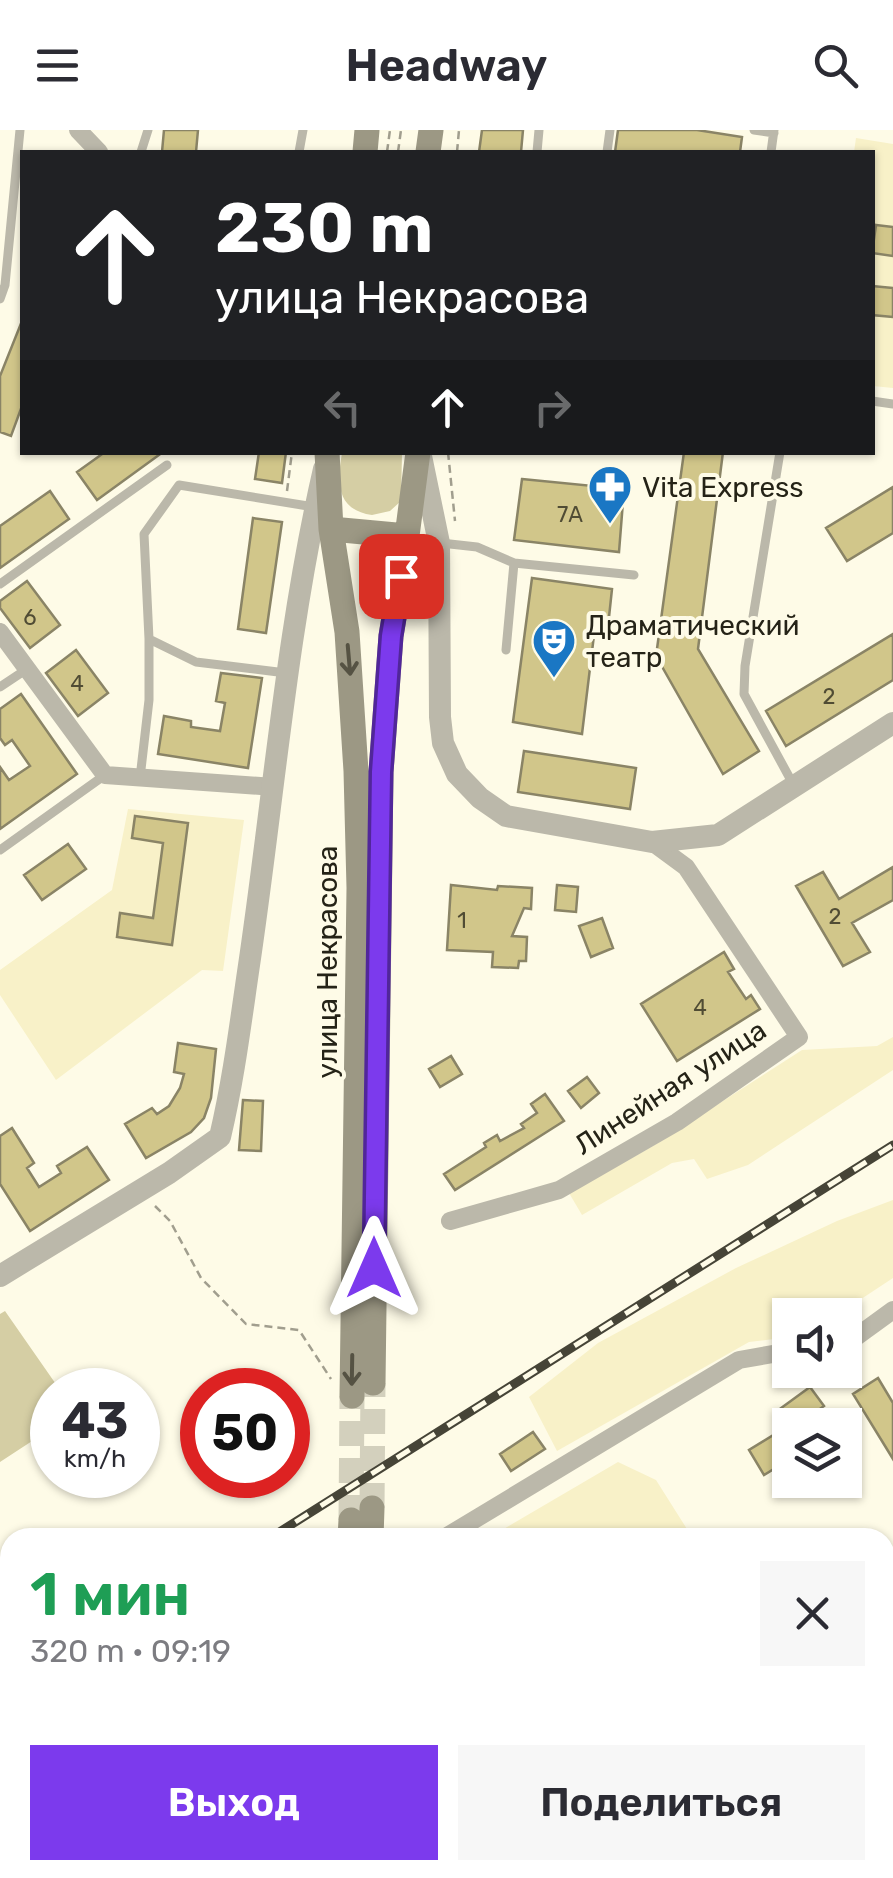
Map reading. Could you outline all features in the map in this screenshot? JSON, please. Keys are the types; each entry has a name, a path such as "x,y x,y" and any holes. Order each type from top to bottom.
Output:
{"main road":[{"name":"улица Некрасова","path":"327,455 331,529 347,632 357,790 354,1389"},
{"path":"354,1389 381,772 391,636 419,455"},
{"path":"331,529 408,536"}],"street":[{"path":"78,130 96,150"},
{"path":"0,1276 220,1137 230,1096 306,545 327,455"},
{"path":"420,455 448,544 440,717 443,743 458,774 480,798 506,816 652,842 718,836 893,723"},
{"path":"306,545 316,535 331,529"},
{"path":"408,536 448,544"},
{"path":"0,632 105,775 274,787"},
{"name":"Линейная улица","path":"450,1222 560,1190 677,1122 798,1037 686,867 652,842"},
{"path":"862,1333 893,1310"},
{"path":"461,1528 740,1360 772,1354"}],"lane":[{"path":"0,299 5,285 20,130"},
{"path":"754,130 774,132"},
{"path":"779,455 744,666 744,694 794,786"},
{"path":"0,584 166,465"},
{"path":"140,778 149,700 144,534 179,485 315,507"},
{"path":"448,544 477,547 514,562 634,574"},
{"path":"506,650 514,562"},
{"path":"148,639 196,662 289,674"},
{"path":"0,687 27,668"},
{"path":"0,850 105,775"}],"path":[{"path":"286,502 292,455"},
{"path":"448,455 448,544"},
{"path":"140,1191 170,1221 200,1278 246,1324 299,1330 354,1389"}],"shaded area":[{"path":"856,138 893,144 893,388 875,386 875,150 854,150"},
{"path":"342,455 402,455 401,501 390,511 372,515 360,512 345,501 340,474"},
{"path":"128,809 244,820 223,971 202,970 56,1080 0,995 0,970 112,890"},
{"path":"893,1037 893,1070 748,1165 707,1179 694,1159 672,1163 582,1215 569,1193 653,1146 802,1050 877,1046"},
{"path":"893,1200 893,1278 862,1298 772,1298 772,1339 749,1342 557,1451 529,1397 598,1343 736,1268"},
{"path":"5,1311 45,1368 30,1368 30,1442 0,1462 0,1314"},
{"path":"618,1462 656,1480 686,1528 505,1528"}],"building":[{"path":"164,130 198,130 196,150 162,150"},
{"path":"482,130 523,130 521,150 479,150"},
{"path":"618,130 697,130 742,137 740,150 615,150"},
{"path":"876,225 893,227 893,256 875,253"},
{"path":"875,286 893,288 893,317 875,315"},
{"path":"20,326 20,411 11,436 0,432 0,376"},
{"path":"101,455 159,455 97,500 77,472"},
{"path":"259,455 286,455 282,483 255,479"},
{"path":"684,455 723,455 698,649 759,751 723,774 656,656"},
{"path":"522,479 624,489 619,552 514,540"},
{"path":"893,487 893,533 847,561 826,528"},
{"path":"50,491 69,519 0,568 0,526"},
{"path":"253,518 282,522 266,633 238,629"},
{"name":"Драматический театр","path":"532,578 612,589 607,636 594,635 582,734 513,722"},
{"path":"27,581 60,625 30,648 0,608 0,601"},
{"path":"893,634 893,680 786,746 766,711"},
{"path":"76,650 108,693 78,716 46,673"},
{"path":"221,673 262,678 248,768 158,754 164,716 191,721 191,727 220,731 225,703 216,701"},
{"path":"21,694 77,774 0,829 0,767 9,780 30,766 12,740 5,745 0,738 0,709"},
{"path":"524,751 636,768 630,809 518,792"},
{"path":"135,816 188,823 172,945 117,937 120,913 153,918 163,843 132,838"},
{"path":"68,844 86,869 42,900 24,875"},
{"path":"893,867 893,900 852,923 870,952 843,966 796,886 823,872 839,899"},
{"path":"451,885 497,890 498,886 532,888 531,909 524,908 512,936 527,937 526,961 519,961 518,968 492,967 493,952 447,950"},
{"path":"557,885 578,887 576,912 555,910"},
{"path":"602,918 613,948 591,957 579,926"},
{"path":"724,952 734,969 728,972 746,999 751,995 760,1009 677,1061 641,1004"},
{"path":"178,1043 216,1049 211,1098 204,1118 191,1132 146,1158 125,1124 152,1108 157,1114 169,1106 184,1074 174,1072"},
{"path":"451,1056 462,1074 440,1087 429,1069"},
{"path":"587,1077 599,1093 581,1108 568,1091"},
{"path":"545,1094 564,1121 455,1190 444,1174 486,1147 484,1143 497,1135 500,1141 524,1128 521,1124 537,1113 531,1104"},
{"path":"243,1100 263,1101 261,1151 239,1150"},
{"path":"12,1128 34,1163 27,1168 39,1187 61,1173 57,1166 87,1147 109,1180 30,1231 0,1184 0,1136"},
{"path":"878,1378 893,1403 893,1459 862,1408 853,1394"},
{"path":"809,1388 824,1406 821,1408 781,1408"},
{"path":"533,1432 545,1449 511,1471 500,1454"},
{"path":"772,1436 772,1470 764,1475 749,1450"}],"tunnel":[{"path":"372,1508 373,1383"},
{"path":"351,1520 352,1396"}],"railway":[{"path":"286,1528 893,1145"}],"place":[{"name":"Vita Express","path":"610,525"},
{"name":"Драматический театр","path":"554,679"}],"route":[{"path":"374,1268 381,772 391,636 401,576"}]}
